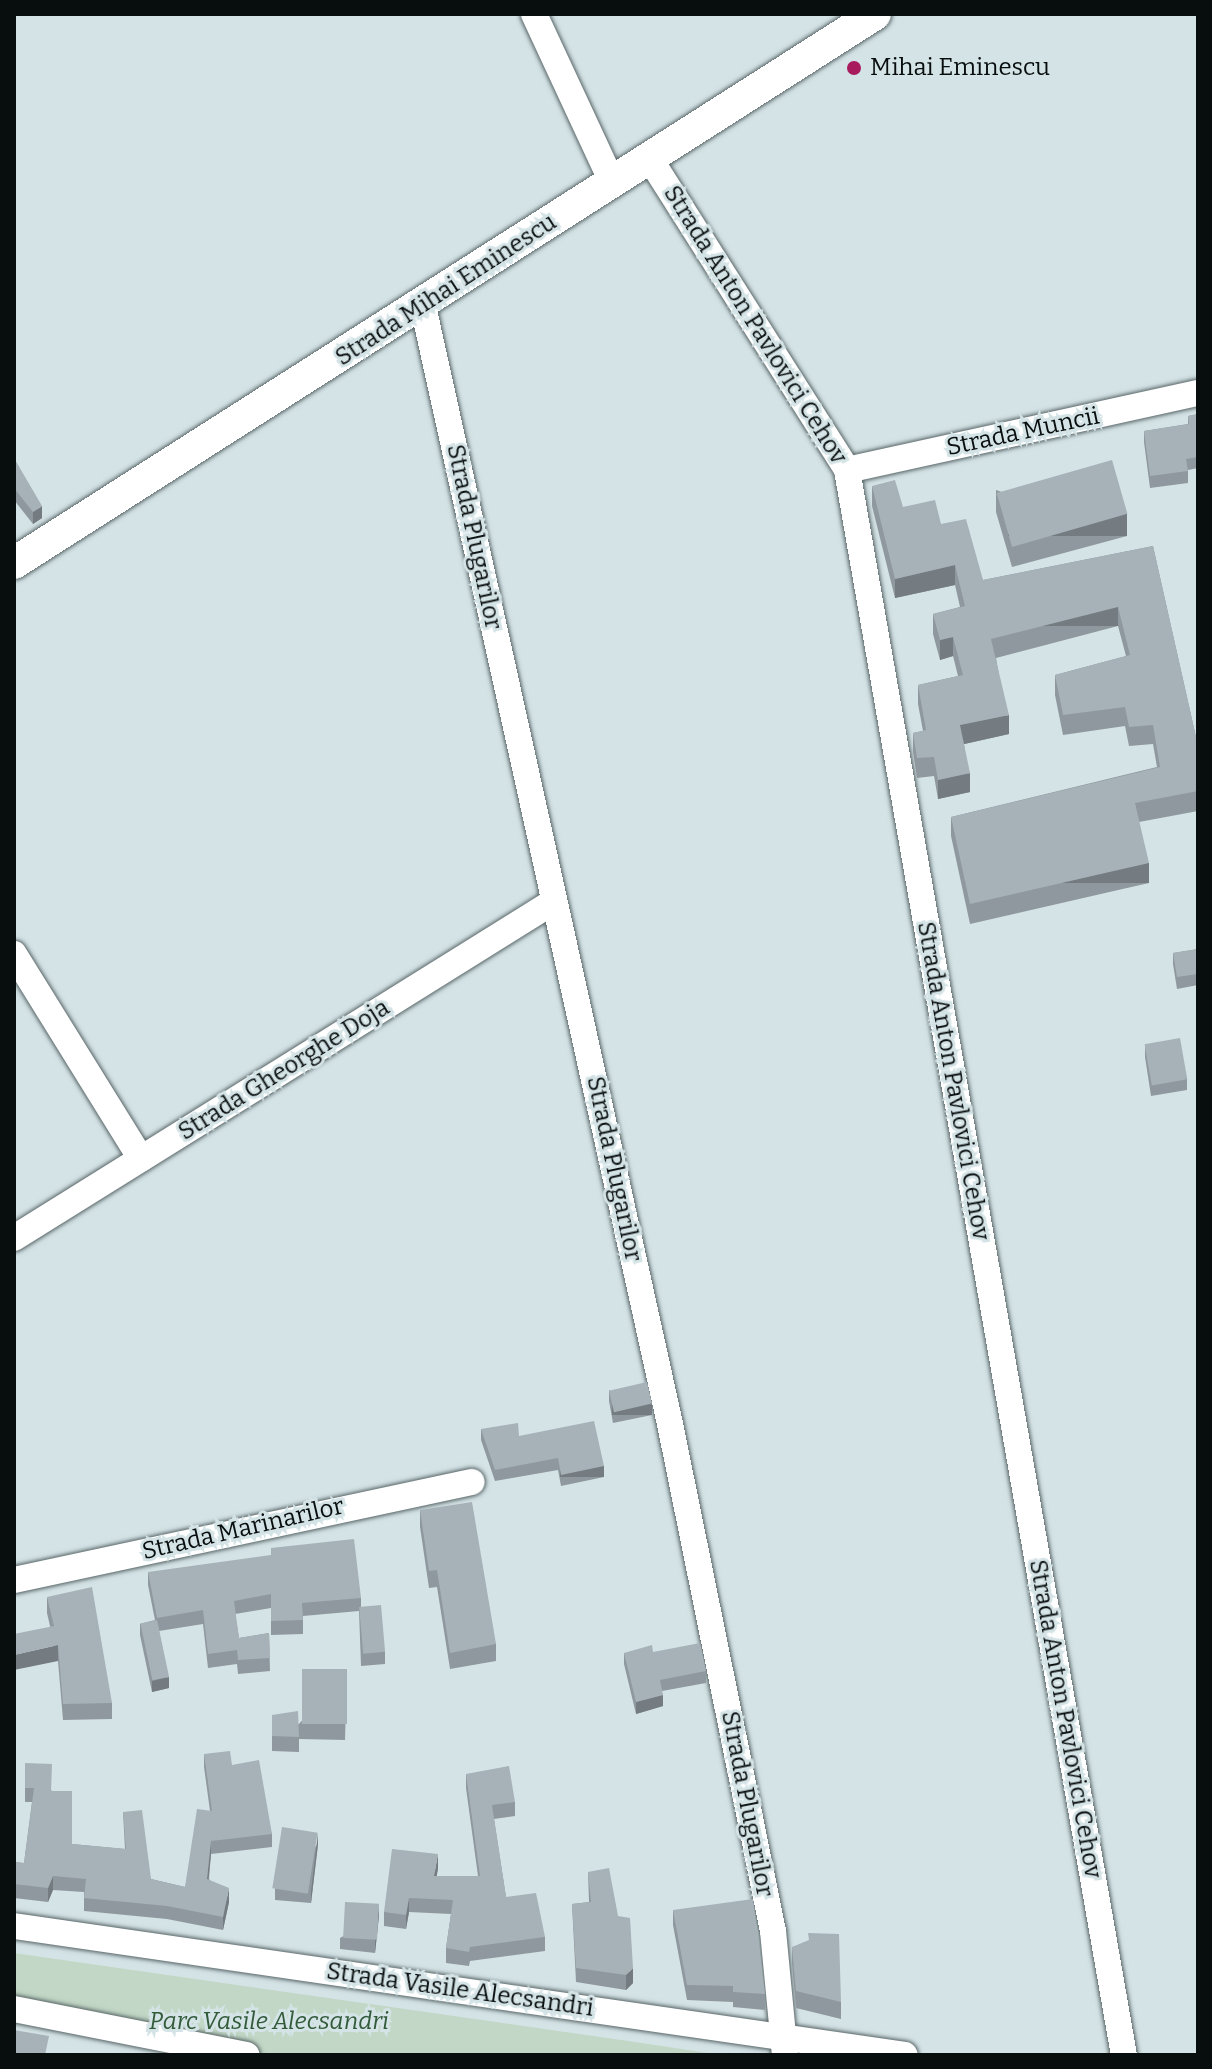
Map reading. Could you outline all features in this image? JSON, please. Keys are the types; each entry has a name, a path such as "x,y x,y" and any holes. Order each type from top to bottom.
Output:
{"main road":[{"name":"Strada Mihai Eminescu","path":"14,563 423,306 875,14"}],"street":[{"path":"534,14 612,182"},
{"name":"Strada Anton Pavlovici Cehov","path":"650,159 847,470 1124,2055"},
{"name":"Strada Plugarilor","path":"423,306 704,1587 773,1931 785,2046"},
{"name":"Strada Muncii","path":"847,470 1198,393"},
{"name":"Strada Gheorghe Doja","path":"14,1238 553,902"},
{"path":"14,954 141,1159"},
{"name":"Strada Marinarilor","path":"14,1580 472,1482"},
{"name":"Strada Vasile Alecsandri","path":"14,1926 785,2046 905,2055"},
{"path":"14,2009 246,2055"}],"green space":[{"name":"Parc Vasile Alecsandri","path":"14,1953 721,2055 270,2055 14,2001"}],"building":[{"path":"1198,414 1198,457 1186,459 1188,471 1150,476 1144,431 1189,424 1188,416"},
{"path":"14,458 42,506 33,512 14,488"},
{"path":"1112,460 1127,514 1012,547 997,493"},
{"path":"895,480 903,507 935,500 941,524 966,519 983,580 1153,546 1198,746 1198,791 1135,803 1149,863 970,904 951,817 1160,767 1153,725 1129,727 1125,707 1063,715 1055,675 1130,655 1118,607 991,639 1009,715 960,725 970,773 938,780 934,757 917,758 913,733 926,730 918,685 963,675 953,637 940,640 933,614 965,606 955,565 895,579 872,486"},
{"path":"1198,949 1198,974 1177,977 1173,953"},
{"path":"1180,1038 1187,1079 1152,1086 1145,1044"},
{"path":"647,1382 652,1403 614,1412 609,1391"},
{"path":"594,1421 604,1466 561,1475 558,1458 495,1470 481,1429 518,1423 519,1436"},
{"path":"472,1502 496,1644 450,1653 437,1570 429,1571 420,1510"},
{"path":"354,1539 361,1598 302,1603 303,1620 271,1621 271,1594 234,1601 239,1638 269,1633 270,1658 238,1660 237,1650 208,1654 203,1610 157,1618 148,1572 271,1555 271,1548"},
{"path":"92,1587 112,1703 63,1704 58,1645 14,1655 14,1634 54,1626 47,1597"},
{"path":"381,1605 385,1652 363,1654 359,1607"},
{"path":"157,1620 169,1677 152,1680 140,1624"},
{"path":"700,1643 706,1671 660,1680 663,1695 636,1702 624,1653 652,1645 653,1652"},
{"path":"302,1669 347,1669 347,1724 302,1724"},
{"path":"298,1711 299,1737 272,1736 272,1715"},
{"path":"230,1751 232,1765 259,1760 272,1834 211,1841 207,1879 229,1888 223,1917 167,1906 84,1898 86,1879 53,1876 48,1888 14,1884 14,1862 24,1863 34,1788 25,1788 25,1763 52,1764 51,1791 72,1791 72,1844 126,1849 123,1812 142,1810 151,1879 185,1887 197,1809 212,1811 204,1754"},
{"path":"509,1766 515,1802 492,1805 506,1897 536,1893 545,1937 470,1947 469,1952 446,1948 453,1900 409,1898 406,1915 384,1912 392,1849 438,1854 434,1876 480,1876 466,1774"},
{"path":"282,1827 318,1833 308,1894 272,1888"},
{"path":"609,1868 618,1916 630,1918 633,1968 626,1975 576,1968 572,1904 591,1902 588,1872"},
{"path":"753,1899 765,1994 733,1992 733,1986 687,1985 673,1910"},
{"path":"345,1902 379,1904 377,1940 343,1938"},
{"path":"808,1933 839,1934 841,2002 796,1991 792,1947 809,1940"},
{"path":"14,2030 49,2036 45,2055 14,2055"}],"place":[{"name":"Mihai Eminescu","path":"854,68"}]}
